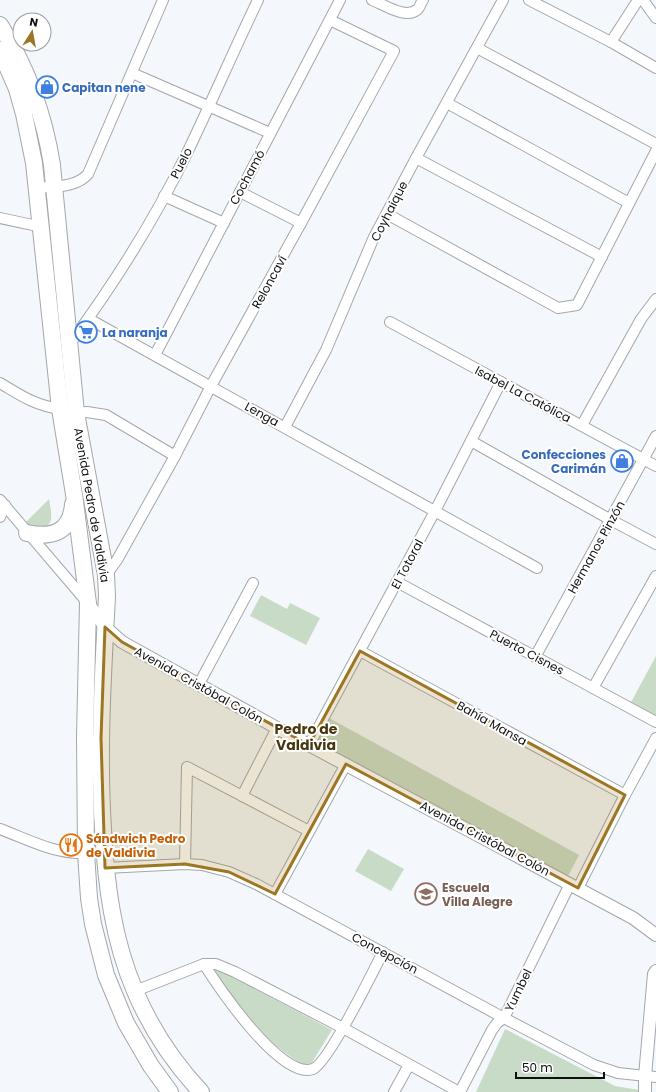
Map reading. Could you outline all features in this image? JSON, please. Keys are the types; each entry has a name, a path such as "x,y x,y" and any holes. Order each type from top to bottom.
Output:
{"main road":[{"name":"Avenida Pedro de Valdivia","path":"0,25 22,62 39,104 49,145 76,413 106,575 106,628 101,738 101,795 105,868 113,920 126,968 145,1013 165,1047 180,1068 201,1092"},
{"name":"Avenida Pedro de Valdivia","path":"0,50 17,90 30,138 42,227 60,410 74,494 88,604 85,737 86,853 89,898 93,924 98,950 106,975 126,1023 139,1046 170,1092"},
{"path":"28,533 51,535 62,529 70,516 73,507 74,494"}],"street":[{"path":"37,188 71,184 82,181 88,174 163,0"},
{"name":"Puelo","path":"70,345 128,258 188,152 258,0"},
{"name":"Cochamó","path":"155,355 340,0"},
{"path":"372,0 401,13 411,12 420,4"},
{"name":"Coyhaique","path":"285,427 326,350 374,237 446,102 503,0"},
{"path":"529,0 611,42 656,68"},
{"path":"611,42 638,0"},
{"path":"643,0 656,18"},
{"name":"Reloncaví","path":"106,575 117,560 175,456 211,386 394,51 330,20"},
{"path":"477,48 656,144"},
{"path":"132,73 270,133"},
{"path":"446,102 629,203"},
{"path":"387,214 558,308 577,304 656,151"},
{"path":"416,158 602,257"},
{"path":"240,192 301,223"},
{"path":"164,196 224,222"},
{"path":"0,218 42,227"},
{"path":"582,425 641,319 656,299"},
{"name":"Lenga","path":"89,318 537,568"},
{"name":"Isabel La Católica","path":"390,322 656,466"},
{"path":"0,382 31,402 60,410"},
{"name":"El Totoral","path":"309,745 435,511 500,382"},
{"path":"76,413 87,412 106,415 175,456"},
{"name":"Hermanos Pinzón","path":"535,657 656,436"},
{"path":"471,441 656,544"},
{"path":"0,517 2,503"},
{"name":"Avenida Cristóbal Colón","path":"2,503 88,604 106,628 122,642 277,728 633,918 656,935"},
{"path":"593,688 656,576"},
{"name":"Puerto Cisnes","path":"397,582 656,722"},
{"path":"199,684 253,583"},
{"name":"Bahía Mansa","path":"360,651 625,795"},
{"path":"242,796 277,728"},
{"name":"Yumbel","path":"459,1092 492,1030 497,1023 504,1018 574,886 656,738"},
{"path":"275,894 346,764"},
{"path":"185,864 187,767 309,830"},
{"path":"0,829 56,850 70,853 86,853"},
{"name":"Concepción","path":"105,868 185,864 202,865 229,872 275,894 594,1065 618,1073 651,1076"},
{"name":"Avenida Cristóbal Colón","path":"633,918 656,923"},
{"path":"204,964 231,1005 260,1039 278,1055 297,1068 306,1070 315,1068 326,1056 343,1028 383,952"},
{"path":"135,991 204,964 216,964 235,972 343,1028 459,1092"},
{"path":"645,1092 651,1076 654,974 656,971"},
{"path":"394,1092 409,1065"}],"highlighted area":[{"path":"105,627 122,642 309,745 360,651 625,795 578,888 346,764 275,894 229,872 185,864 105,868 101,738"}],"green space":[{"path":"49,499 51,521 45,527 32,529 26,522"},
{"path":"261,595 287,609 290,603 320,618 306,645 250,616"},
{"path":"656,656 656,715 655,718 630,704"},
{"path":"329,718 579,855 567,878 315,742"},
{"path":"368,849 404,869 391,891 355,871"},
{"path":"218,969 332,1030 311,1064 303,1066 269,1041 214,975 215,971"},
{"path":"505,1029 615,1086 639,1090 638,1092 476,1092"}],"place":[{"name":"Capitan nene","path":"47,87"},
{"name":"La naranja","path":"86,332"},
{"name":"Confecciones Carimán","path":"622,461"},
{"name":"Sándwich Pedro de Valdivia","path":"71,845"},
{"name":"Escuela Villa Alegre","path":"426,894"}],"district":[{"name":"Pedro de Valdivia","path":"306,738"}]}
